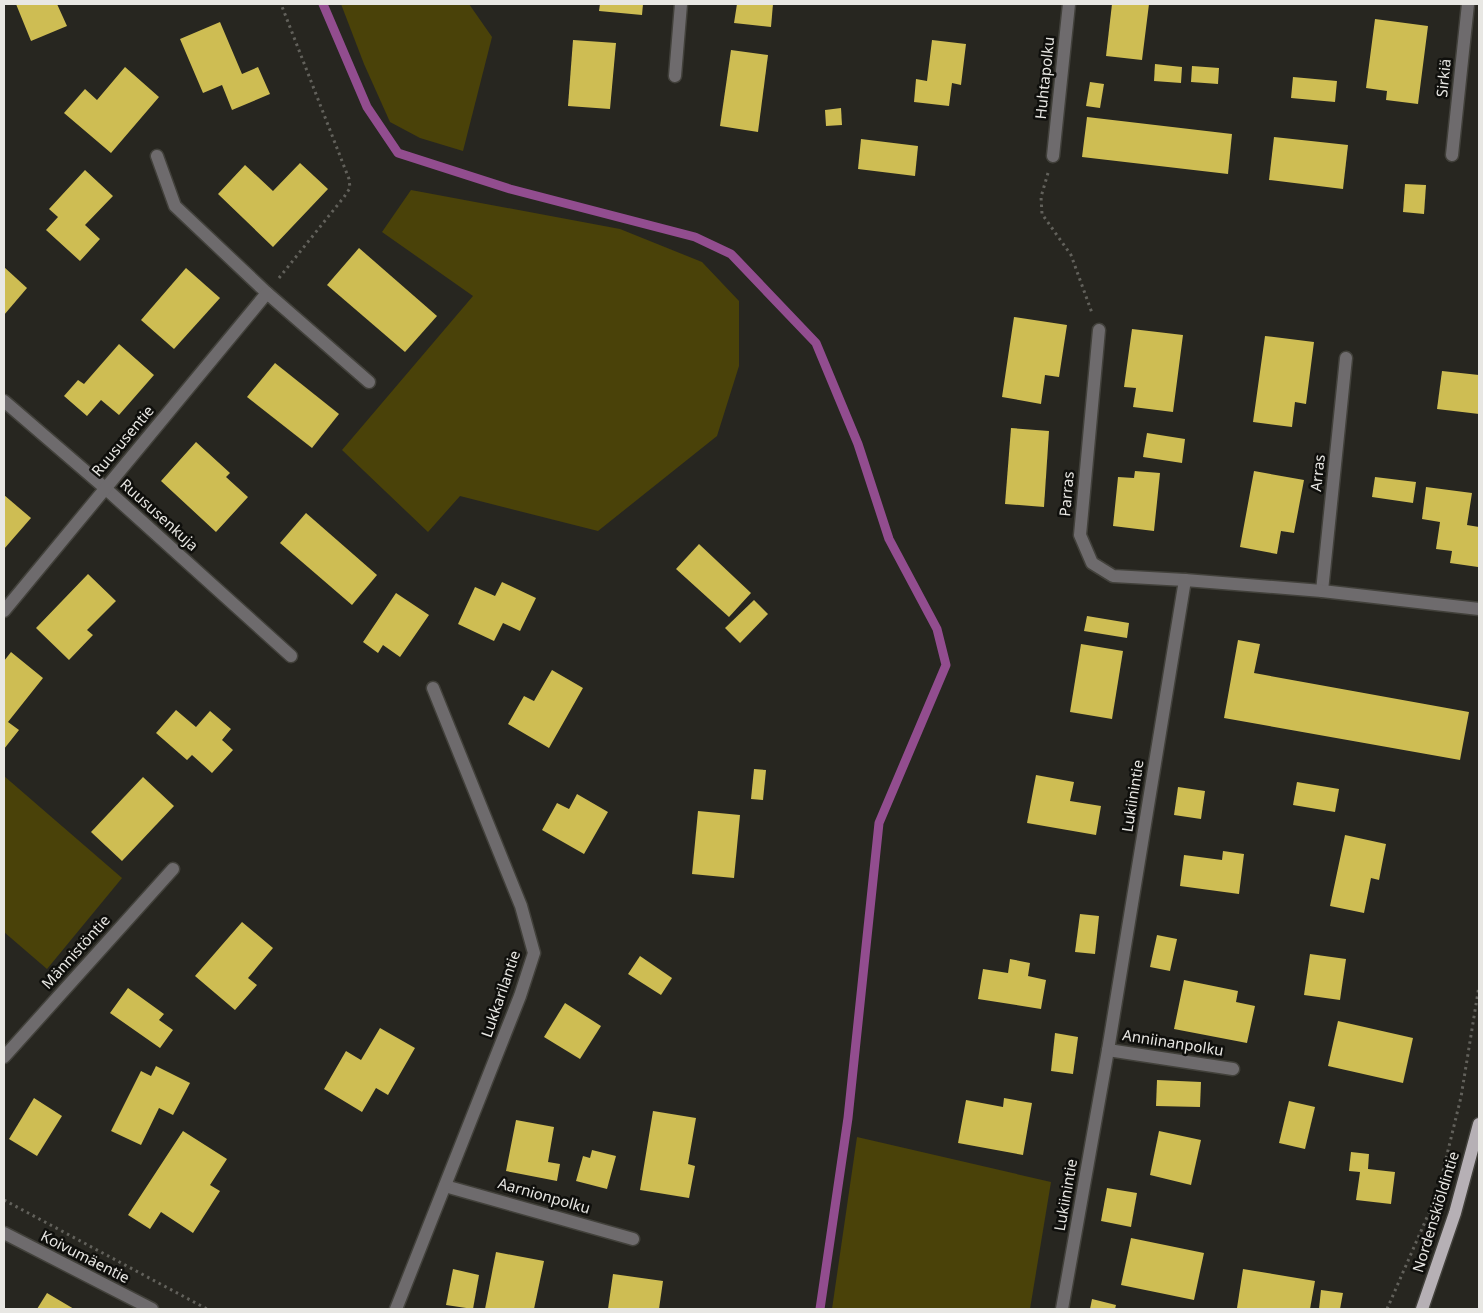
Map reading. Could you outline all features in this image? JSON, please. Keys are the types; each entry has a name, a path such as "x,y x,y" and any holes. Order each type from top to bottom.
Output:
{"main road":[{"name":"Nordenskiöldintie","path":"1422,1309 1455,1213 1479,1124"}],"street":[{"path":"675,76 682,4"},
{"name":"Huhtapolku","path":"1054,156 1069,4"},
{"name":"Sirkiä","path":"1452,155 1468,4"},
{"path":"158,156 175,206 267,293 369,382"},
{"name":"Ruususentie","path":"4,611 267,293"},
{"name":"Parras","path":"1098,330 1080,535 1092,563 1114,576 1184,580"},
{"name":"Arras","path":"1322,591 1346,358"},
{"name":"Ruususenkuja","path":"4,401 105,488 290,656"},
{"path":"1184,580 1322,591 1479,609"},
{"name":"Lukiinintie","path":"1062,1309 1108,1050 1184,580"},
{"name":"Lukkarilantie","path":"396,1309 520,996 534,953 521,906 433,688"},
{"name":"Männistöntie","path":"4,1057 173,869"},
{"name":"Anniinanpolku","path":"1108,1050 1233,1069"},
{"name":"Aarnionpolku","path":"446,1186 633,1239"},
{"name":"Koivumäentie","path":"6,1239 152,1309"}],"path":[{"path":"267,293 350,188 349,180 281,4"},
{"path":"1054,156 1041,197 1042,214 1071,255 1098,330"},
{"path":"1443,1172 1461,1097 1479,986"},
{"path":"1387,1309 1438,1191"},
{"path":"4,1200 207,1309"}],"shaded area":[{"path":"341,4 469,4 492,37 463,151 420,138 390,122 364,64"},
{"path":"411,190 620,229 702,262 739,301 739,366 717,436 598,531 460,496 428,532 342,450 473,296 382,232"},
{"path":"4,776 122,878 47,969 4,932"},
{"path":"857,1137 1051,1182 1030,1309 832,1309"}],"building":[{"path":"16,4 57,4 67,26 31,41"},
{"path":"600,4 643,4 642,15 599,11"},
{"path":"737,4 773,4 771,27 734,23"},
{"path":"1112,4 1149,4 1142,60 1106,56"},
{"path":"1375,19 1428,26 1418,104 1386,100 1387,91 1366,88"},
{"path":"220,22 242,74 258,67 270,94 232,110 222,85 203,93 180,39"},
{"path":"573,40 616,43 610,109 568,106"},
{"path":"932,40 966,44 961,85 952,83 949,106 914,102 916,79 927,81"},
{"path":"731,50 768,55 758,132 720,126"},
{"path":"1155,64 1182,67 1181,83 1154,81"},
{"path":"1192,66 1219,68 1218,84 1191,82"},
{"path":"125,67 159,97 111,153 64,113 85,89 97,100"},
{"path":"1293,77 1337,81 1335,102 1291,98"},
{"path":"1090,82 1104,84 1100,108 1086,106"},
{"path":"841,108 842,125 826,126 825,110"},
{"path":"1087,117 1232,134 1228,174 1082,157"},
{"path":"1274,137 1348,145 1343,189 1269,180"},
{"path":"861,139 918,146 915,176 858,169"},
{"path":"300,163 328,189 273,247 218,194 245,165 273,191"},
{"path":"85,170 113,196 85,225 100,239 80,261 46,230 58,217 49,209"},
{"path":"1405,184 1426,185 1424,214 1403,212"},
{"path":"359,248 437,316 405,352 327,285"},
{"path":"4,267 27,288 4,315"},
{"path":"186,268 220,298 174,349 141,320"},
{"path":"1014,317 1067,325 1059,377 1045,375 1041,404 1002,397"},
{"path":"1132,329 1183,335 1173,412 1133,407 1136,388 1124,387"},
{"path":"1265,336 1314,342 1306,404 1295,402 1292,427 1253,422"},
{"path":"119,344 154,375 119,415 101,400 87,416 64,396 78,380 84,384"},
{"path":"275,363 339,414 312,448 247,397"},
{"path":"1442,371 1479,375 1479,414 1437,409"},
{"path":"1011,428 1049,431 1044,507 1005,504"},
{"path":"1147,433 1185,439 1182,463 1143,457"},
{"path":"196,442 230,473 226,477 248,497 216,532 161,481"},
{"path":"1135,471 1160,473 1154,531 1113,526 1118,477 1134,478"},
{"path":"1254,471 1304,480 1294,533 1281,531 1277,554 1240,547"},
{"path":"1375,477 1416,482 1413,503 1372,497"},
{"path":"1426,487 1472,493 1467,525 1479,527 1478,567 1450,563 1452,551 1436,549 1440,522 1422,519"},
{"path":"4,495 31,518 4,549"},
{"path":"306,513 377,575 352,605 280,543"},
{"path":"699,544 751,593 729,617 676,569"},
{"path":"88,574 116,601 87,630 93,635 69,660 36,628"},
{"path":"502,582 536,598 520,631 503,623 494,641 458,624 475,587 495,596"},
{"path":"396,593 429,615 400,657 383,645 378,653 363,642"},
{"path":"754,600 768,614 740,643 725,628"},
{"path":"1087,616 1129,623 1127,638 1084,631"},
{"path":"1238,640 1260,644 1254,673 1469,712 1460,760 1224,718"},
{"path":"1081,644 1123,651 1112,719 1070,712"},
{"path":"11,652 43,678 8,722 19,730 4,749 4,661"},
{"path":"552,670 583,688 549,748 508,724 524,696 534,701"},
{"path":"176,710 196,727 210,711 231,729 222,740 233,750 212,773 192,755 187,760 156,733"},
{"path":"754,769 766,770 763,800 751,799"},
{"path":"1036,775 1074,782 1070,801 1101,806 1096,835 1027,823"},
{"path":"143,777 174,806 122,861 91,832"},
{"path":"1297,782 1339,789 1335,812 1293,805"},
{"path":"1178,787 1205,791 1201,819 1174,815"},
{"path":"577,794 608,812 584,854 542,830 557,803 569,809"},
{"path":"698,811 740,815 734,878 692,874"},
{"path":"1345,835 1386,844 1379,880 1371,878 1364,913 1330,906"},
{"path":"1223,851 1244,854 1239,894 1180,886 1184,855 1222,860"},
{"path":"1080,914 1099,916 1095,954 1075,952"},
{"path":"242,922 273,948 248,978 257,985 235,1010 195,976"},
{"path":"1157,935 1177,939 1170,971 1150,967"},
{"path":"1310,954 1346,959 1340,1000 1304,995"},
{"path":"640,956 672,978 661,995 628,974"},
{"path":"1010,959 1030,963 1028,976 1046,980 1041,1009 978,999 983,969 1008,973"},
{"path":"1184,980 1238,991 1236,1002 1255,1006 1247,1043 1174,1029"},
{"path":"128,988 164,1014 159,1020 173,1030 160,1048 110,1013"},
{"path":"565,1003 601,1026 580,1059 544,1037"},
{"path":"1338,1021 1413,1038 1403,1083 1328,1066"},
{"path":"380,1028 415,1048 388,1095 376,1088 362,1112 324,1089 346,1051 361,1060"},
{"path":"1055,1033 1078,1037 1073,1074 1051,1071"},
{"path":"156,1066 190,1083 173,1115 159,1108 141,1145 111,1131 141,1071 151,1076"},
{"path":"1157,1080 1201,1082 1200,1107 1156,1106"},
{"path":"34,1098 62,1116 37,1156 9,1139"},
{"path":"1004,1098 1032,1103 1023,1155 958,1143 966,1100 1003,1107"},
{"path":"1289,1101 1315,1107 1305,1149 1279,1143"},
{"path":"653,1111 696,1118 688,1164 695,1166 689,1198 640,1190"},
{"path":"516,1120 554,1127 548,1162 560,1164 557,1181 506,1171"},
{"path":"183,1131 227,1159 210,1185 220,1191 193,1233 161,1212 150,1229 128,1215"},
{"path":"1159,1131 1201,1140 1191,1185 1150,1175"},
{"path":"592,1150 616,1156 607,1189 576,1181 583,1156 590,1158"},
{"path":"1351,1152 1369,1154 1368,1169 1395,1172 1391,1204 1356,1200 1360,1172 1349,1171"},
{"path":"1107,1188 1137,1193 1131,1227 1101,1221"},
{"path":"1131,1238 1204,1253 1194,1300 1121,1285"},
{"path":"496,1252 544,1261 534,1309 485,1309"},
{"path":"453,1269 479,1275 473,1309 446,1305"},
{"path":"1243,1269 1315,1281 1310,1309 1237,1308"},
{"path":"613,1274 663,1281 659,1309 608,1309"},
{"path":"1321,1290 1343,1293 1340,1309 1319,1309"},
{"path":"47,1293 74,1309 37,1309"},
{"path":"1092,1299 1116,1305 1115,1309 1090,1309"}],"waterway":[{"path":"323,4 367,107 398,153 510,189 695,237 731,254 816,343 858,444 889,539 937,629 946,665 879,823 848,1118 820,1309"}]}
